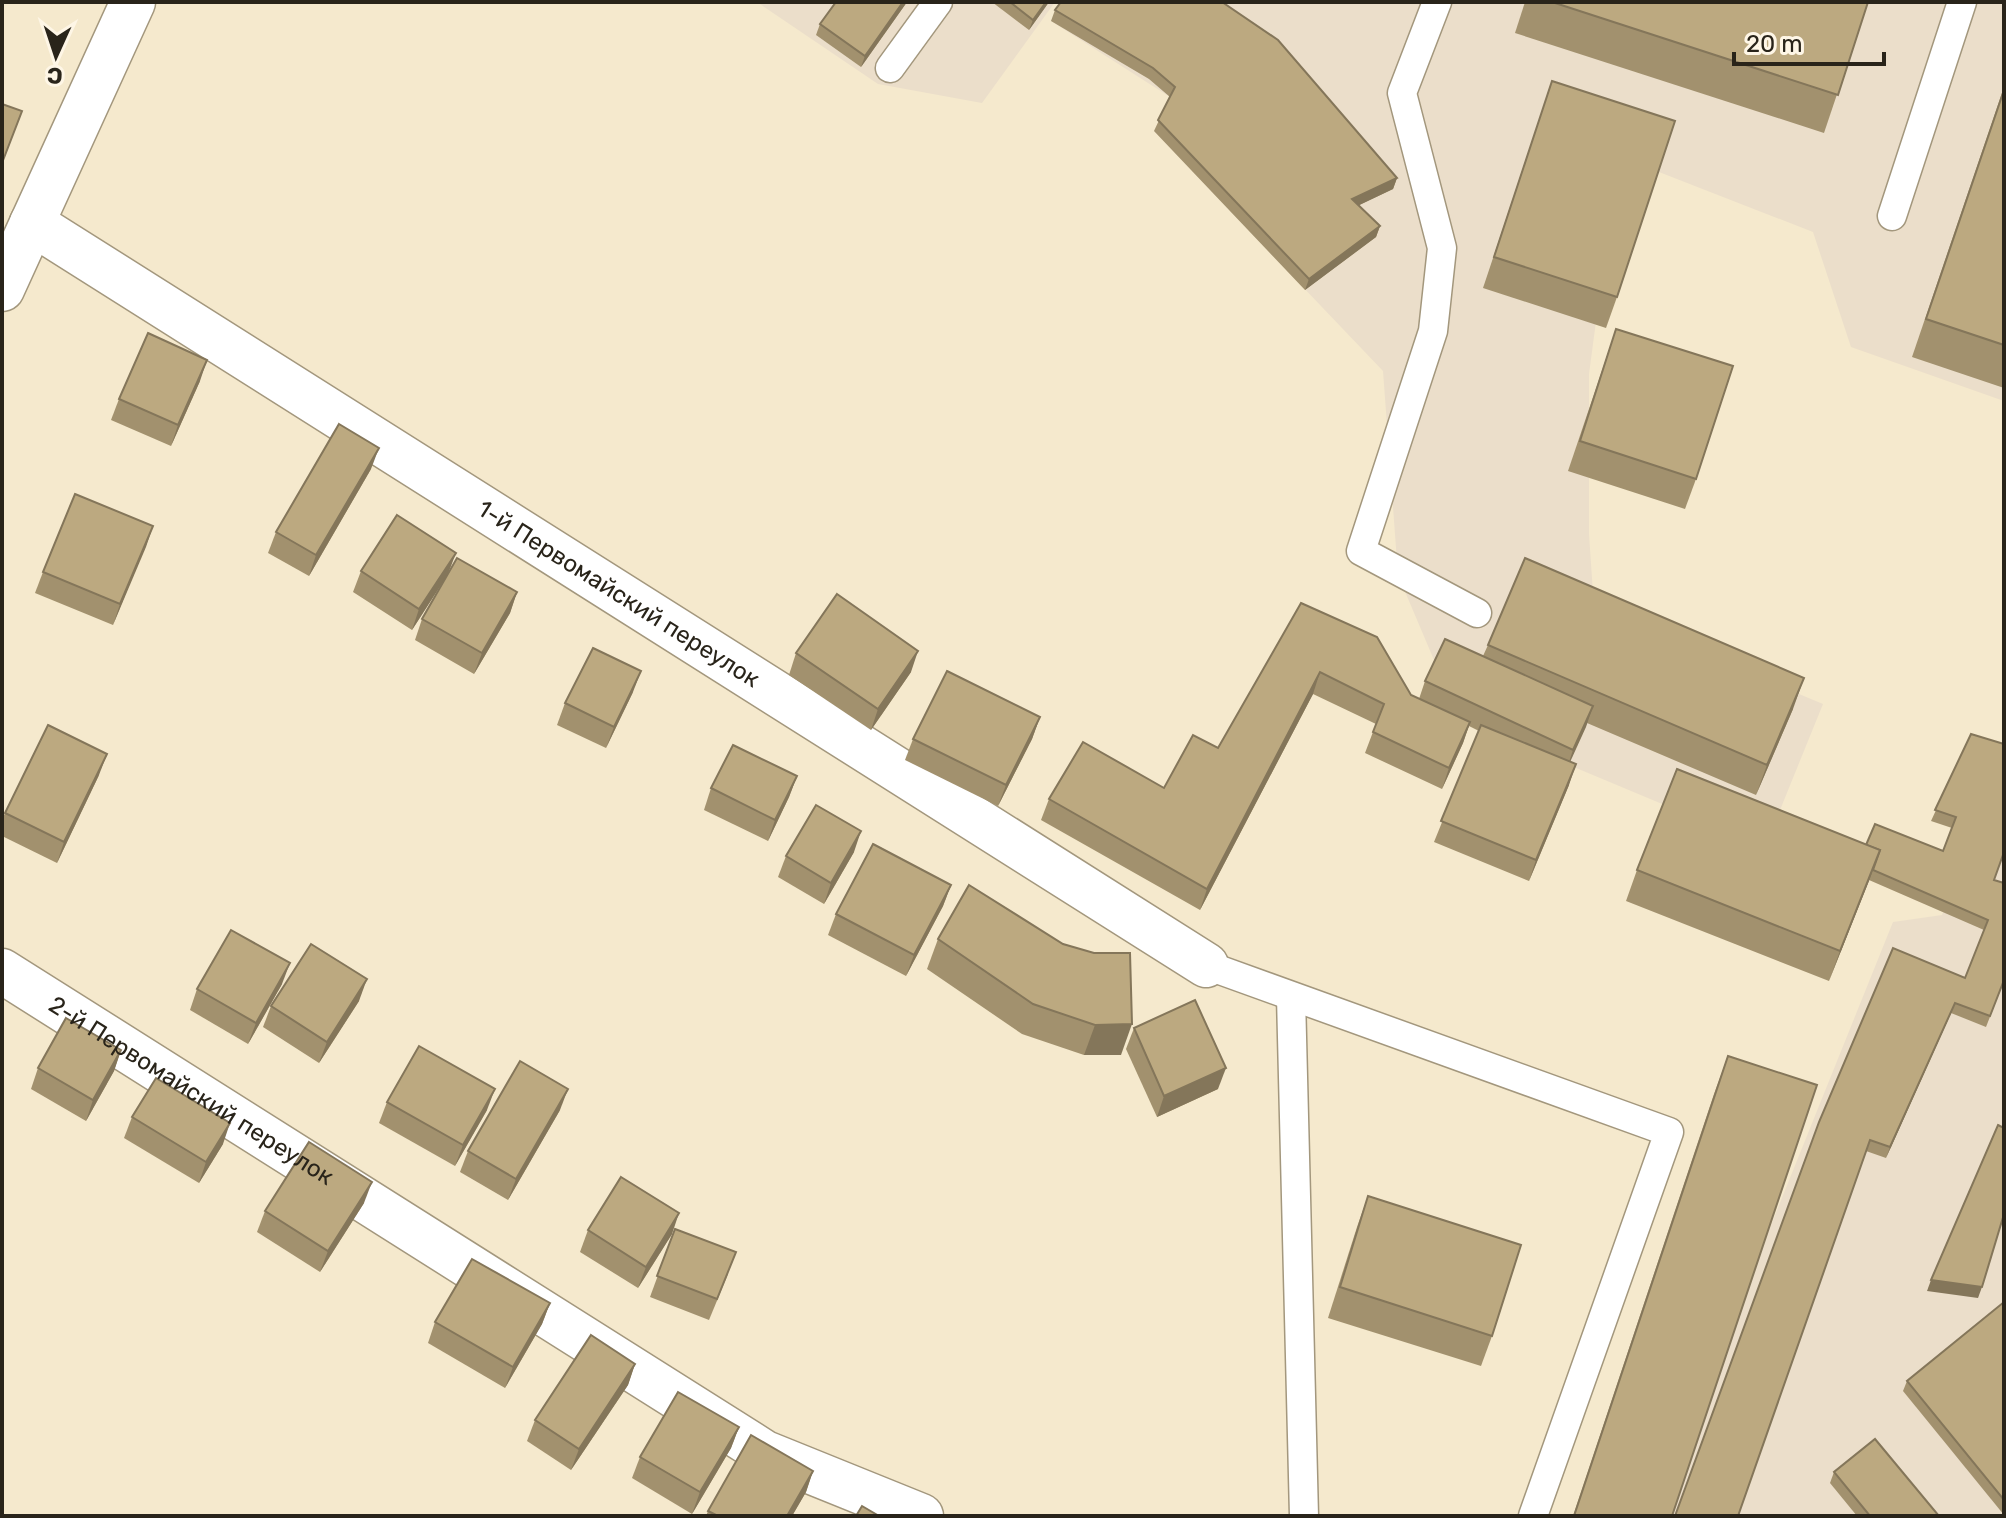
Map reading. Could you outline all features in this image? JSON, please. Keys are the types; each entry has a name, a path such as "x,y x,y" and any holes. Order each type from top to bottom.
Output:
{"street":[{"path":"2,289 133,2"},
{"name":"1-й Первомайский переулок","path":"32,223 1206,965"},
{"name":"2-й Первомайский переулок","path":"2,971 765,1453 921,1516"}],"lane":[{"path":"890,68 938,2"},
{"path":"1437,2 1402,93 1442,248 1433,331 1361,551 1477,613"},
{"path":"1892,216 1962,2"},
{"path":"1206,965 1669,1132 1533,1516"},
{"path":"1291,997 1304,1516"}],"shaded area":[{"path":"757,2 1055,2 982,103 878,84"},
{"path":"1065,2 2004,2 2004,401 1851,347 1813,232 1618,156 1589,374 1589,534 1594,608 1823,704 1765,847 1459,719 1398,575 1383,371 1154,131 1170,97 1051,21"},
{"path":"2004,755 2004,1516 1654,1516 1893,922 1942,915"}],"building":[{"path":"836,2 903,2 865,56 820,24"},
{"path":"1010,2 1046,2 1033,20"},
{"path":"1061,2 1222,2 1278,40 1397,178 1352,199 1380,226 1309,279 1158,120 1175,87 1153,68 1055,10"},
{"path":"1552,2 1868,2 1838,95"},
{"path":"1552,81 1675,121 1617,297 1494,257"},
{"path":"2004,90 2004,345 1926,319"},
{"path":"2,104 22,111 2,163"},
{"path":"1616,329 1733,366 1696,479 1580,441"},
{"path":"148,333 207,360 178,425 119,399"},
{"path":"339,424 379,448 316,555 276,532"},
{"path":"75,494 153,526 120,604 43,572"},
{"path":"397,515 456,553 419,609 361,571"},
{"path":"457,558 517,592 482,653 422,619"},
{"path":"1525,558 1804,678 1767,765 1488,645"},
{"path":"837,594 918,651 878,709 796,653"},
{"path":"1301,603 1377,637 1411,695 1470,722 1449,768 1373,732 1384,704 1320,672 1207,889 1049,799 1083,742 1164,788 1193,735 1218,748"},
{"path":"1445,639 1593,706 1573,750 1425,681"},
{"path":"593,648 641,671 614,727 565,703"},
{"path":"947,671 1040,717 1006,785 913,739"},
{"path":"48,725 107,754 64,842 5,813"},
{"path":"1481,725 1576,764 1536,860 1441,821"},
{"path":"1971,734 2004,744 2004,852 1994,880 2004,883 2004,980 1990,1016 1955,1003 1890,1147 1870,1140 1738,1516 1675,1516 1819,1122 1893,948 1965,978 1988,920 1873,870 1880,850 1866,845 1875,824 1943,851 1956,817 1935,810"},
{"path":"733,745 797,776 775,820 711,788"},
{"path":"1677,769 1880,850 1840,951 1637,870"},
{"path":"816,805 861,831 831,883 786,856"},
{"path":"873,844 951,885 914,955 836,914"},
{"path":"969,885 1063,944 1094,953 1130,953 1132,1024 1095,1025 1033,1004 938,939"},
{"path":"231,930 290,963 256,1023 197,989"},
{"path":"311,944 367,979 327,1042 271,1006"},
{"path":"1195,1000 1226,1068 1164,1096 1134,1028"},
{"path":"66,1018 121,1050 93,1100 38,1068"},
{"path":"419,1046 495,1089 463,1145 387,1102"},
{"path":"1728,1056 1817,1085 1672,1516 1574,1516"},
{"path":"520,1061 568,1089 516,1179 468,1151"},
{"path":"156,1078 230,1123 206,1162 132,1117"},
{"path":"1998,1125 2004,1128 2004,1214 1982,1287 1931,1280"},
{"path":"309,1142 372,1182 328,1251 265,1211"},
{"path":"621,1177 679,1213 646,1267 588,1230"},
{"path":"1368,1196 1521,1245 1492,1336 1340,1287"},
{"path":"675,1229 736,1252 717,1299 657,1276"},
{"path":"472,1259 550,1303 513,1367 435,1322"},
{"path":"2004,1302 2004,1500 1907,1381"},
{"path":"591,1335 635,1364 579,1449 535,1420"},
{"path":"678,1392 739,1427 700,1492 640,1457"},
{"path":"751,1435 813,1471 787,1516 718,1516 708,1511"},
{"path":"1875,1439 1939,1516 1870,1516 1834,1472"},
{"path":"862,1506 879,1516 856,1516"}]}
